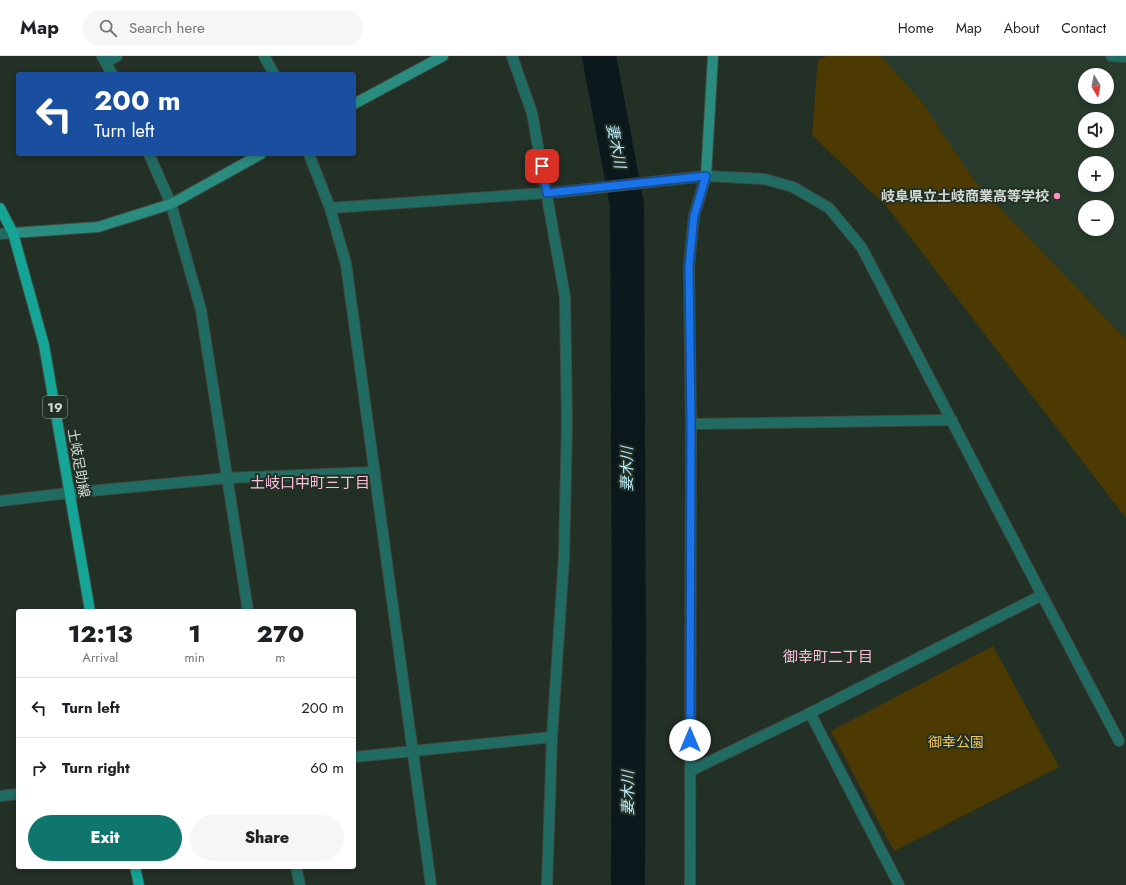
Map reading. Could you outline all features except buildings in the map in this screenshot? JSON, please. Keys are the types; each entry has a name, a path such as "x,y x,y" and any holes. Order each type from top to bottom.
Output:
{"main road":[{"name":"土岐足助線","path":"0,208 13,233 44,345 90,609"},
{"path":"135,869 139,885"}],"street":[{"path":"111,72 104,59 117,56"},
{"path":"264,56 273,72"},
{"path":"356,103 443,56"},
{"path":"512,56 532,113 565,298 566,376 564,556 552,737 547,885"},
{"path":"690,885 691,424 689,266 694,216 706,176 713,56"},
{"path":"1111,56 1126,57"},
{"path":"150,156 171,204 201,310 248,609"},
{"path":"0,234 98,227 171,204 257,156"},
{"path":"310,156 330,208 346,264 431,885"},
{"path":"330,208 560,192 706,176 764,179 793,186 829,208 862,248 1119,742"},
{"path":"691,424 952,420"},
{"path":"0,501 228,478 375,472"},
{"path":"690,771 810,713 1042,595"},
{"path":"810,713 899,885"},
{"path":"356,757 552,737"},
{"path":"0,796 16,794"},
{"path":"296,869 300,885"}],"shaded area":[{"name":"岐阜県立土岐商業高等学校","path":"881,56 1126,56 1126,339 976,183 922,102"}],"green space":[{"path":"827,56 881,56 922,102 976,183 1126,339 1126,518 887,207 812,135 818,60"},
{"name":"御幸公園","path":"993,646 1059,767 894,851 831,731"}],"waterway":[{"name":"妻木川","path":"599,56 627,205 629,647 628,885"}],"place":[{"name":"岐阜県立土岐商業高等学校","path":"1057,196"}],"district":[{"name":"土岐口中町三丁目","path":"310,483"},
{"name":"御幸町二丁目","path":"828,657"}],"route":[{"path":"542,166 547,193 706,176 694,216 689,266 691,424 690,740"}]}
